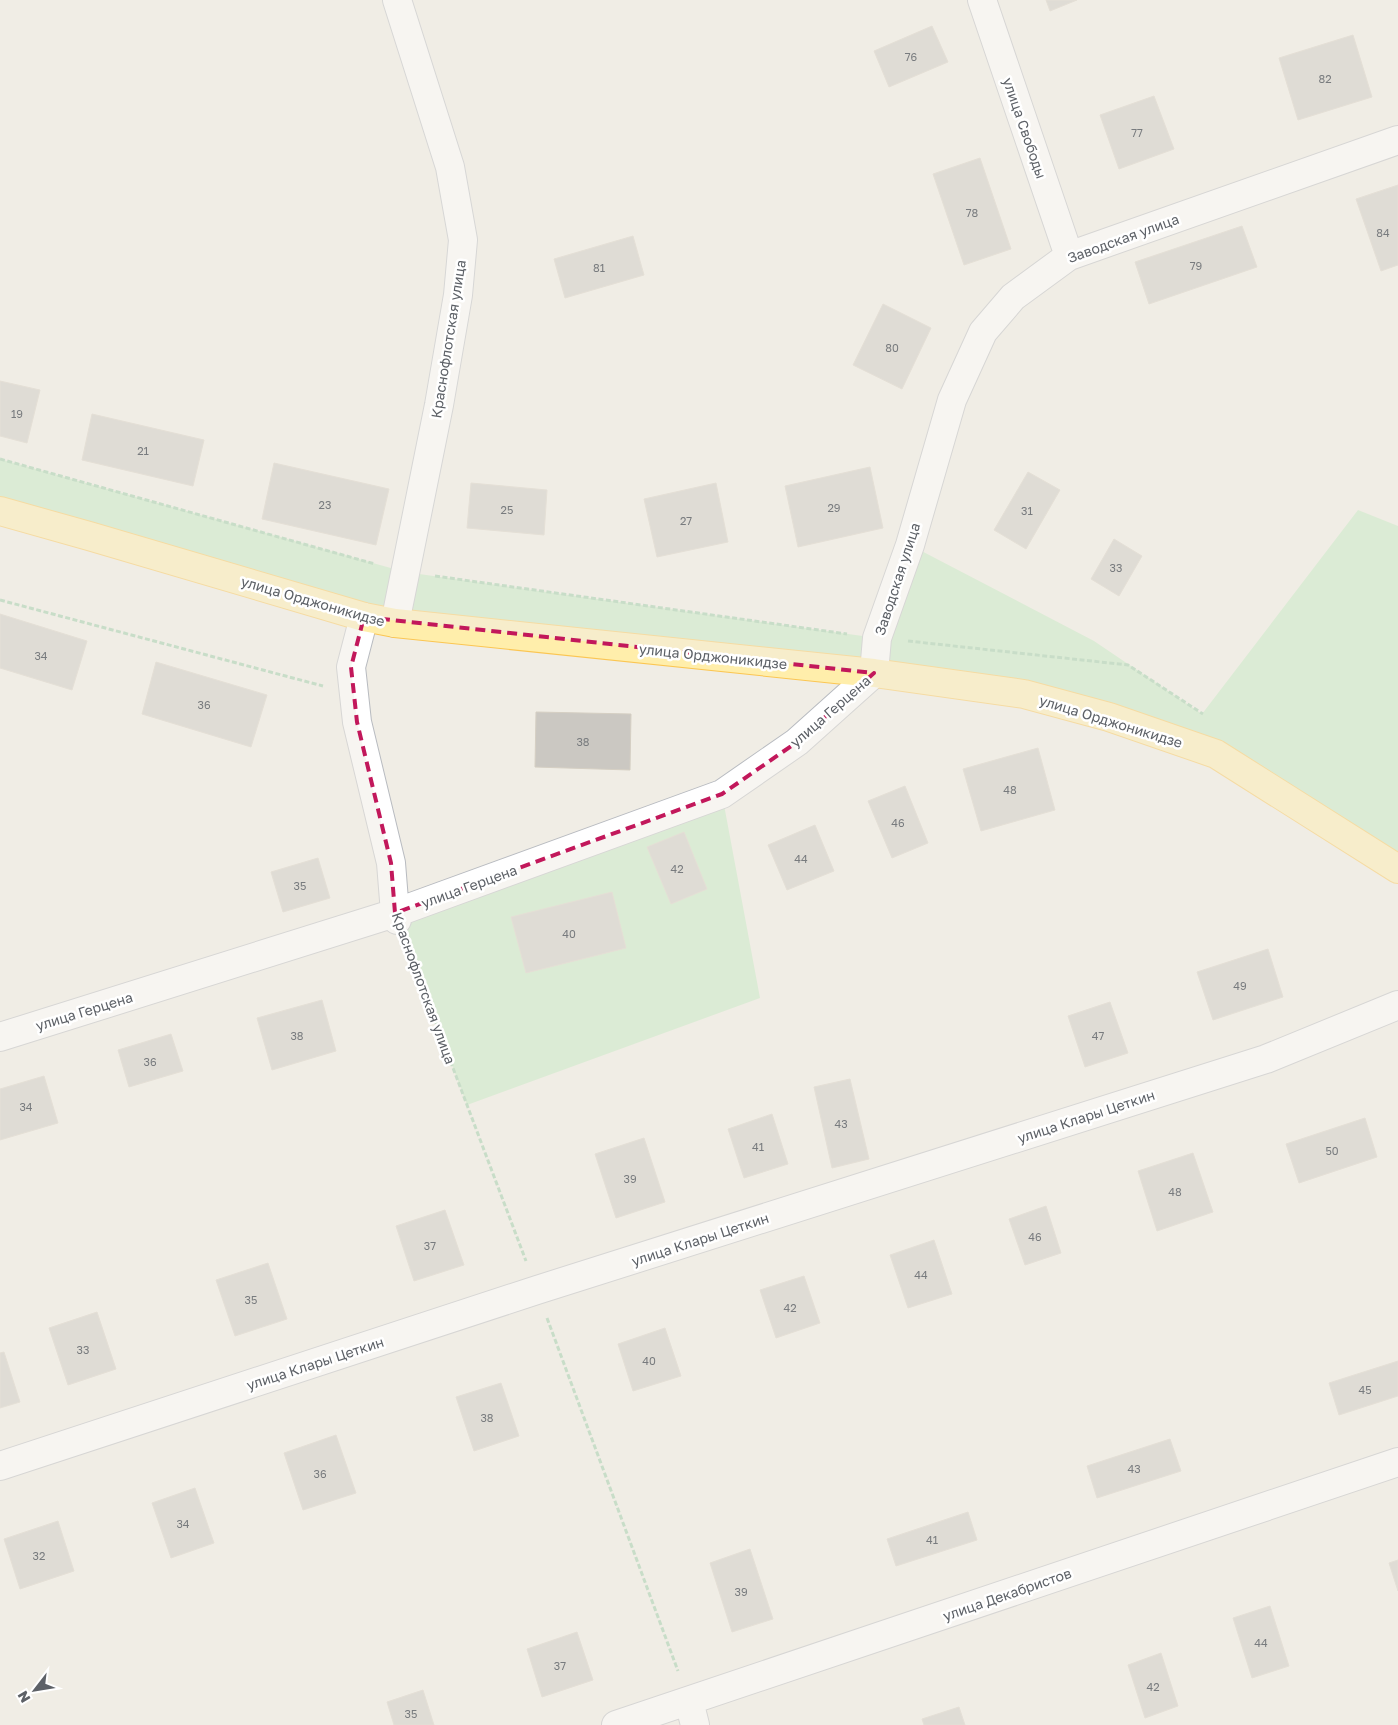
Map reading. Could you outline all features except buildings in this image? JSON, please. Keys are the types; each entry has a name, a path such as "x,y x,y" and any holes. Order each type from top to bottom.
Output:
{"main road":[{"name":"улица Орджоникидзе","path":"0,511 99,538 364,617 395,623 874,673 1024,694 1109,717 1216,754 1398,869"}],"street":[{"name":"Краснофлотская улица","path":"395,623 439,405 458,295 463,237 450,167 397,0"},
{"name":"улица Свободы","path":"982,0 1069,256"},
{"name":"Заводская улица","path":"874,673 877,638 910,545 952,400 983,332 1013,297 1069,256 1398,140"},
{"name":"Краснофлотская улица","path":"364,617 351,667 357,722 391,863 396,917"},
{"name":"улица Герцена","path":"0,1037 396,917 722,794 797,742 874,673"},
{"name":"улица Клары Цеткин","path":"0,1466 537,1290 1266,1059 1398,1005"},
{"name":"улица Декабристов","path":"616,1725 692,1713 1398,1462"}],"path":[{"path":"0,459 405,572 877,638 1128,664 1203,714"},
{"path":"0,600 354,695"},
{"name":"Краснофлотская улица","path":"396,917 537,1290 692,1713"}],"highlighted area":[{"path":"364,617 874,673 797,742 722,794 395,913 391,863 357,722 351,667"}],"green space":[{"path":"0,459 405,572 877,638 910,545 1094,641 1202,714 1358,510 1398,526 1398,869 1216,754 1109,717 395,623 0,511"},
{"path":"722,794 760,998 467,1105 395,913"}]}
